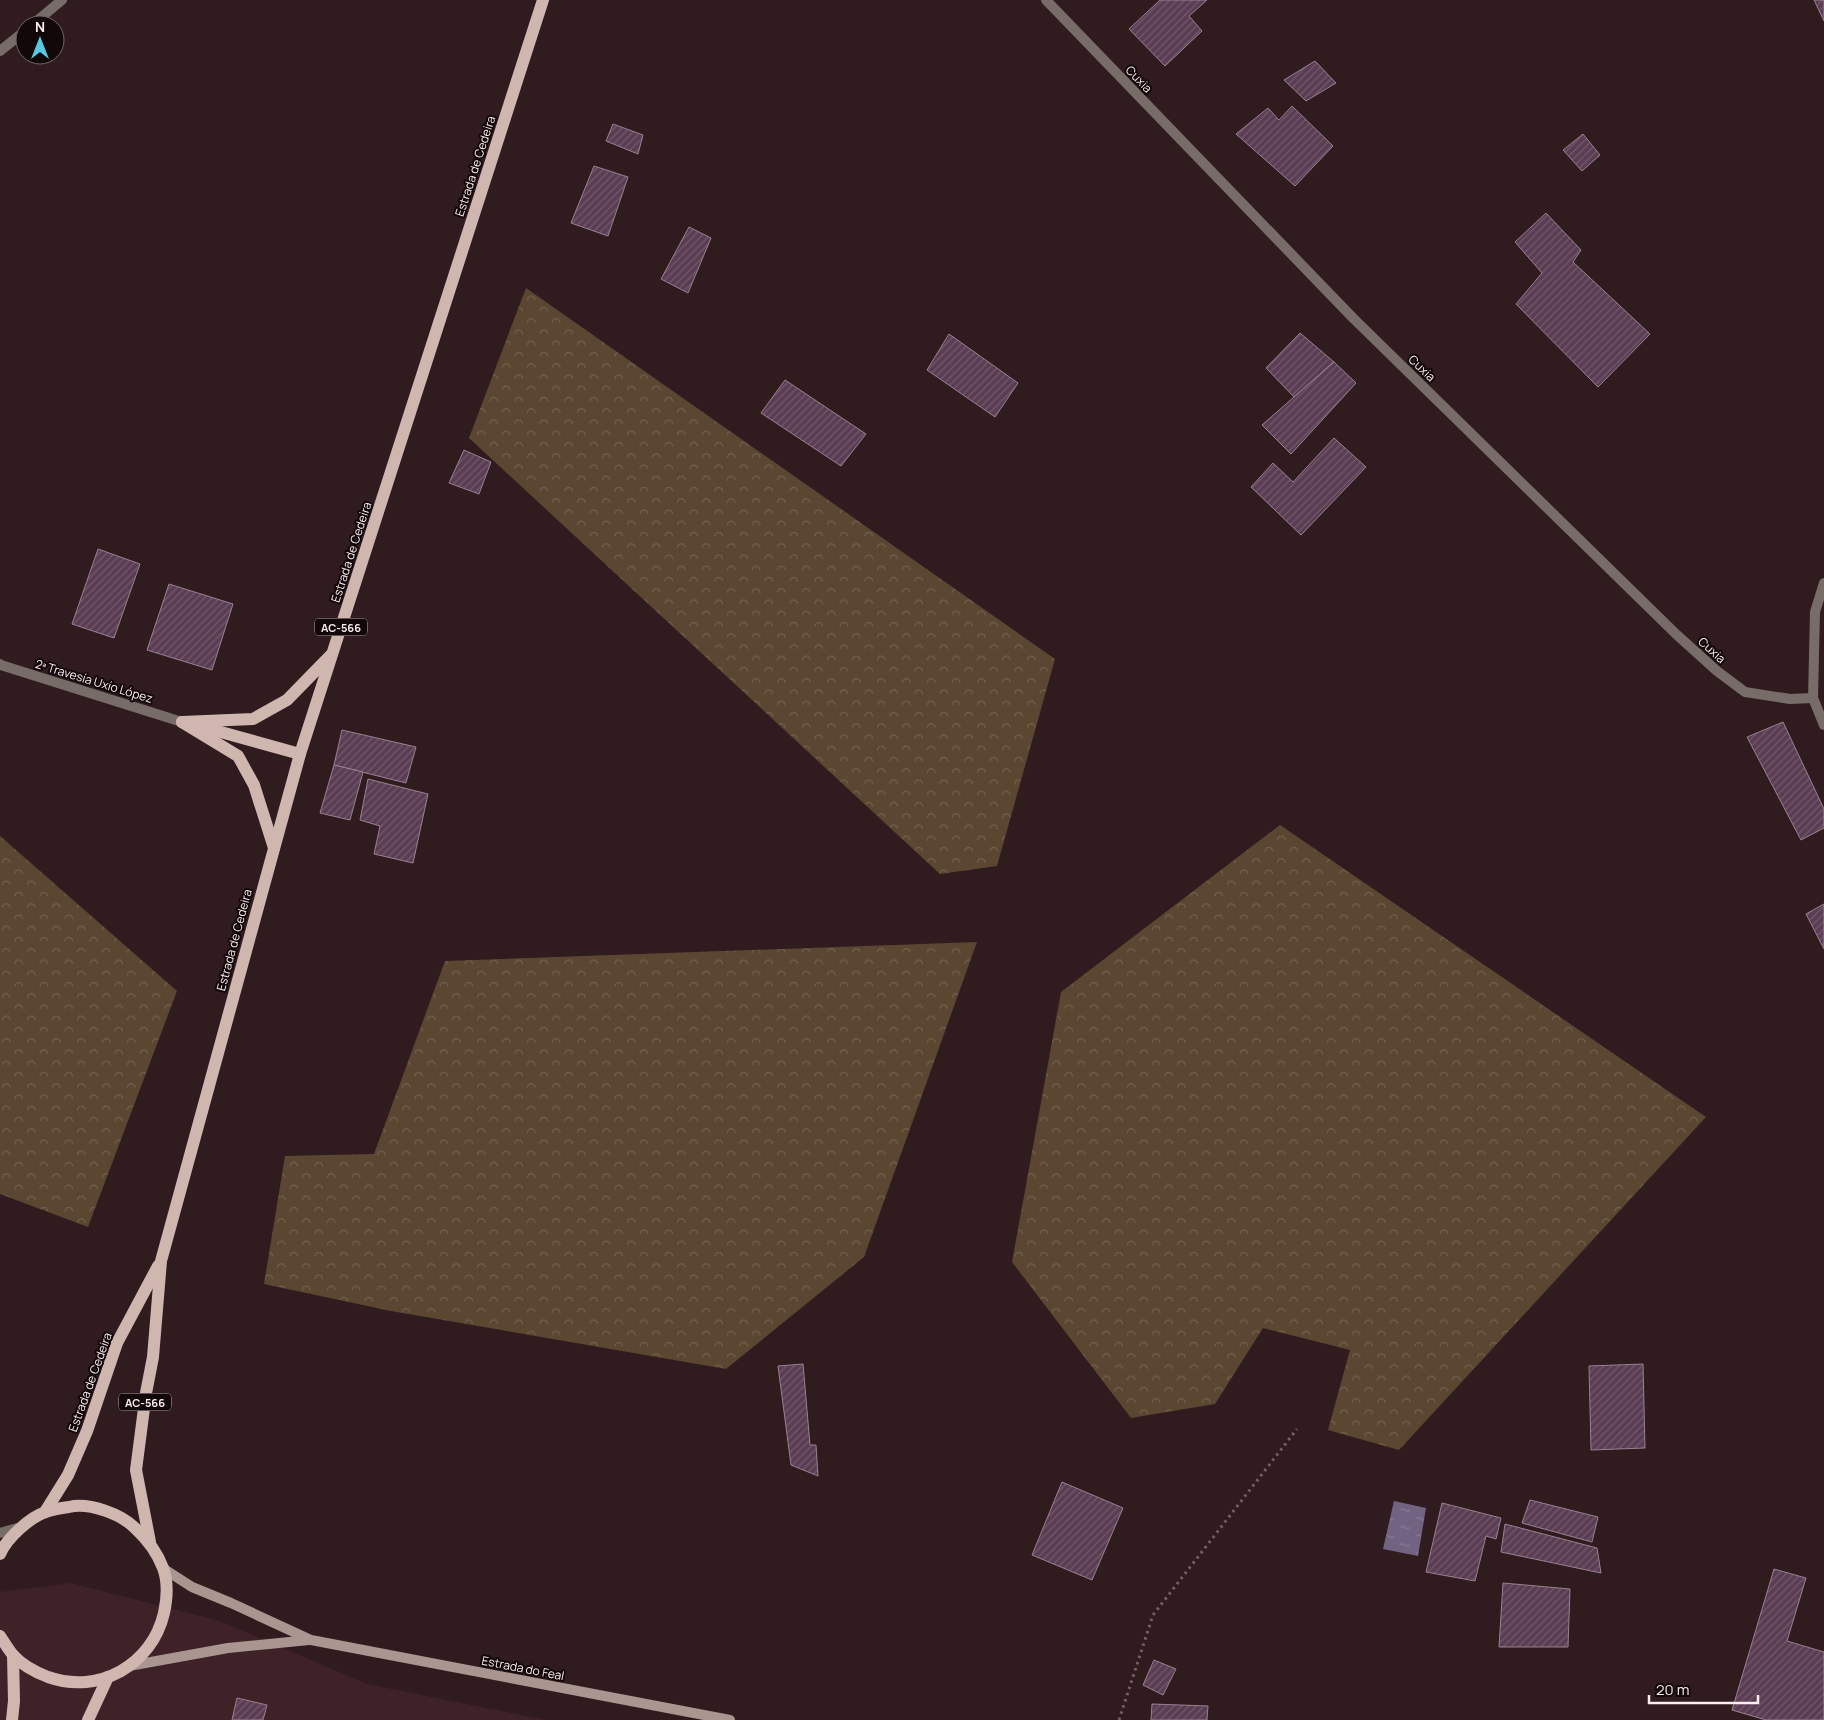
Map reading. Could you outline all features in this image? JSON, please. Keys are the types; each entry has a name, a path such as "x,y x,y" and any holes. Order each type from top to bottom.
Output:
{"main road":[{"name":"Estrada de Cedeira","path":"150,1542 136,1470 146,1393 153,1357 161,1262 300,754 543,0"},
{"path":"182,722 253,719 287,700 333,653"},
{"path":"182,722 300,754"},
{"path":"182,722 238,756 254,785 274,849"},
{"name":"Estrada de Cedeira","path":"45,1512 68,1475 87,1431 117,1342 161,1262"},
{"path":"0,1554 21,1527 45,1512 73,1506 101,1509 128,1521 150,1542 164,1569 167,1599 161,1628 144,1654 121,1672 92,1682 62,1682 35,1672 13,1655 0,1636"},
{"name":"Estrada do Feal","path":"164,1569 192,1587 311,1640 730,1720"},
{"name":"Estrada do Feal","path":"129,1666 228,1648 311,1640"},
{"path":"12,1720 14,1701 13,1655"},
{"path":"88,1720 108,1676"}],"street":[{"path":"44,15 62,0"},
{"name":"Cuxia","path":"1046,0 1353,318 1710,665 1745,692 1790,699 1814,698"},
{"path":"0,51 15,39"},
{"path":"1824,583 1815,612 1814,698 1824,726"},
{"name":"2ª Travesía Uxío López","path":"1,664 182,722"},
{"path":"0,1533 21,1527"}],"path":[{"path":"1119,1720 1153,1615 1297,1429"}],"shaded area":[{"path":"71,1583 220,1621 367,1684 546,1720 0,1720 0,1592"}],"green space":[{"path":"526,288 1055,659 997,866 940,874 469,438"},
{"path":"1280,825 1706,1117 1399,1450 1328,1430 1350,1350 1263,1328 1215,1404 1131,1418 1012,1262 1061,992"},
{"path":"0,836 177,991 88,1227 0,1194"},
{"path":"977,942 864,1257 726,1369 391,1311 264,1284 285,1156 374,1154 445,961"}],"water":[{"path":"1394,1501 1426,1508 1418,1556 1383,1549"}],"building":[{"path":"1160,0 1207,0 1189,16 1202,31 1165,66 1129,29"},
{"path":"1814,0 1824,0 1824,21"},
{"path":"1315,61 1336,83 1306,101 1284,80"},
{"path":"1292,106 1333,146 1295,186 1236,134 1268,108 1279,120"},
{"path":"613,124 643,135 638,154 606,141"},
{"path":"1583,134 1600,155 1582,171 1563,150"},
{"path":"594,166 628,177 608,236 571,223"},
{"path":"1546,213 1581,250 1573,262 1650,334 1598,387 1516,304 1542,273 1515,242"},
{"path":"689,227 711,238 688,293 661,279"},
{"path":"1300,333 1334,362 1294,397 1266,368"},
{"path":"949,334 1018,383 995,417 927,370"},
{"path":"1334,362 1356,383 1291,454 1262,425"},
{"path":"785,380 866,434 841,466 761,413"},
{"path":"1334,438 1366,467 1301,535 1251,487 1273,463 1293,482"},
{"path":"464,450 491,462 479,494 449,483"},
{"path":"98,549 140,564 114,638 72,624"},
{"path":"169,584 233,604 212,670 147,650"},
{"path":"1783,722 1824,809 1824,828 1801,840 1747,737"},
{"path":"342,730 416,747 406,783 334,765"},
{"path":"334,765 363,772 350,820 320,813"},
{"path":"368,779 428,794 413,863 374,854 380,826 360,820"},
{"path":"1824,904 1824,949 1806,914"},
{"path":"803,1364 810,1445 816,1445 818,1476 791,1465 778,1366"},
{"path":"1643,1364 1645,1448 1591,1450 1589,1366"},
{"path":"1062,1482 1123,1508 1092,1580 1032,1555"},
{"path":"1530,1500 1598,1517 1592,1542 1522,1523"},
{"path":"1442,1503 1501,1518 1496,1539 1486,1536 1475,1581 1426,1572"},
{"path":"1505,1524 1597,1548 1601,1573 1501,1552"},
{"path":"1774,1569 1806,1578 1787,1641 1824,1652 1824,1720 1766,1720 1732,1710"},
{"path":"1503,1583 1570,1589 1568,1647 1499,1647"},
{"path":"1154,1660 1176,1669 1163,1695 1143,1685"},
{"path":"237,1698 267,1705 263,1720 232,1720"},
{"path":"1152,1704 1208,1706 1207,1720 1151,1720"}]}
